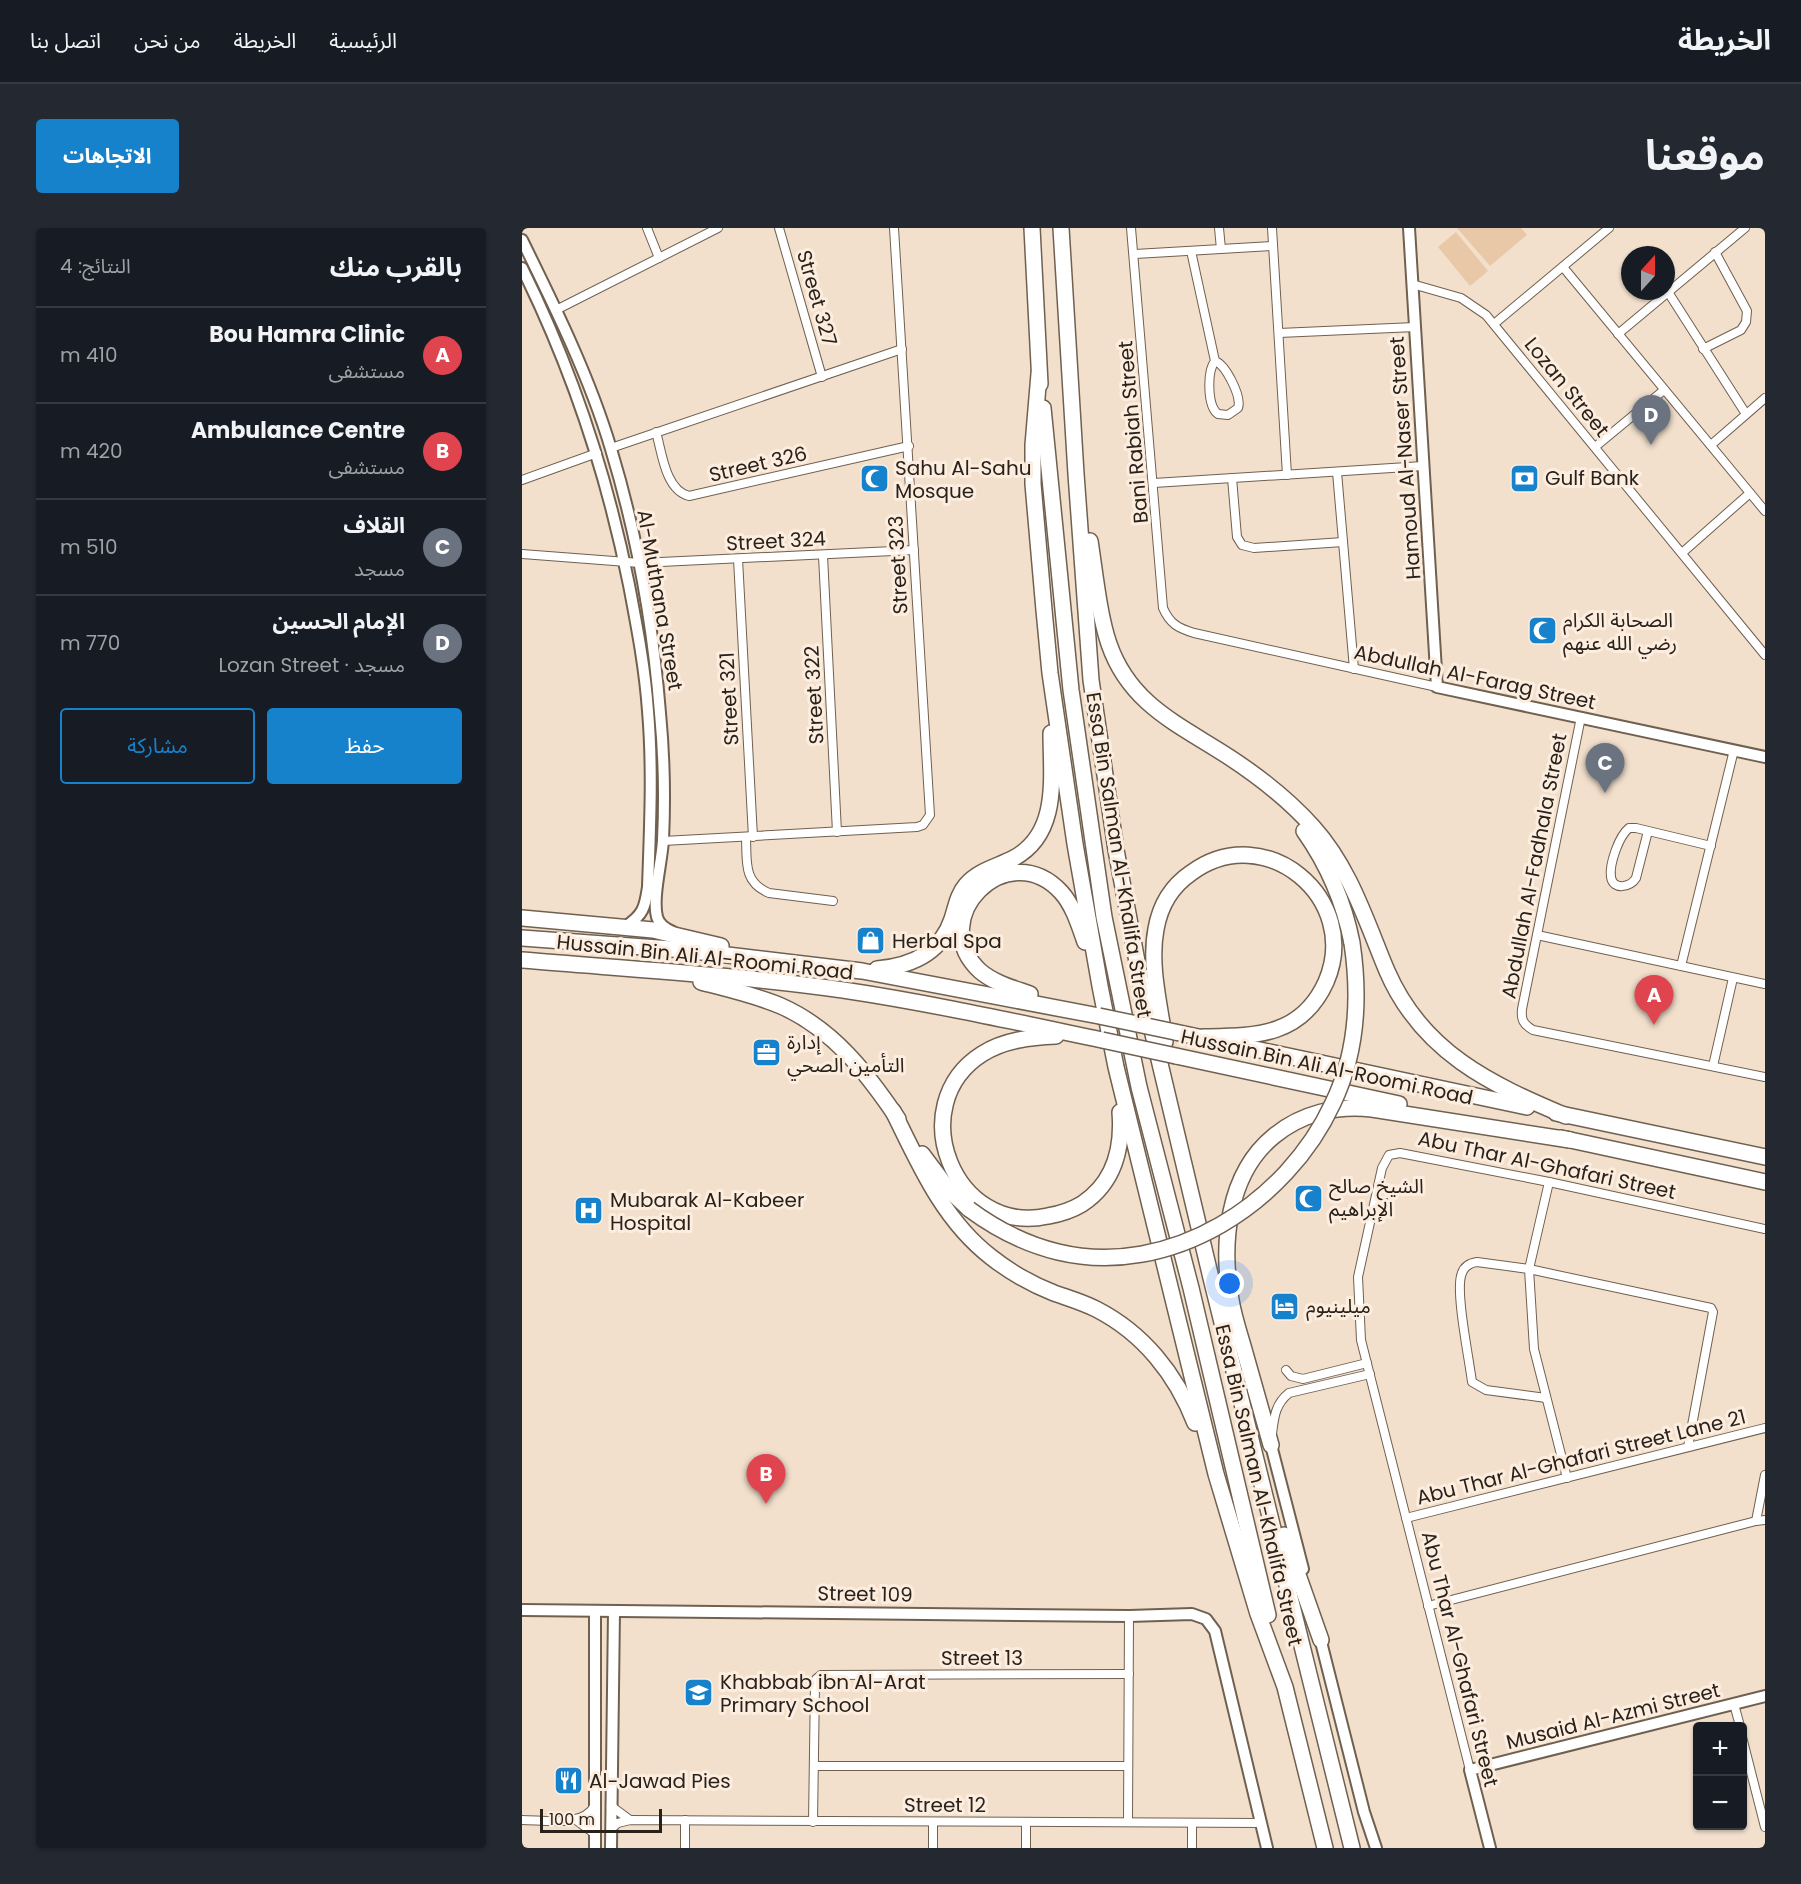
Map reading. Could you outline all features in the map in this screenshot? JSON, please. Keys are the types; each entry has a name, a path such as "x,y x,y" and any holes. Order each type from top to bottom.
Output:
{"highway":[{"name":"Essa Bin Salman Al-Khalifa Street","path":"1032,228 1039,374 1071,690 1104,917 1139,1087 1191,1288 1285,1687"},
{"name":"Essa Bin Salman Al-Khalifa Street","path":"1062,228 1091,680 1116,850 1142,988 1249,1430"},
{"path":"1039,374 1033,445 1033,484 1050,673 1074,844 1100,986 1116,1067 1216,1474 1258,1614 1285,1687 1325,1848"},
{"path":"1076,474 1106,635 1119,666 1142,699 1160,714 1229,757 1268,787 1313,828 1338,862 1359,901 1388,974 1421,1025 1458,1061 1511,1093 1566,1116"},
{"path":"862,970 909,963 931,951 949,926 964,886 980,873 1022,853 1040,833 1051,799 1050,673"},
{"path":"661,971 780,1005 806,1019 828,1035 852,1057 872,1081 943,1183 969,1209 1002,1232 1059,1252 1103,1257 1133,1255 1165,1249 1205,1234 1240,1213 1270,1190 1293,1166 1317,1133 1334,1103 1347,1062 1354,1023 1356,977 1352,943 1340,901 1320,855 1303,829 1268,787"},
{"path":"1181,1149 1154,965 1154,942 1158,919 1173,889 1207,862 1239,854 1269,858 1301,877 1316,892 1326,910 1332,928 1334,948 1329,974 1313,1003 1287,1026 1254,1035 1203,1037"},
{"path":"1081,1012 1003,984 979,969 968,954 962,932 965,911 974,895 986,883 1006,874 1029,874 1051,884 1061,892 1071,907 1100,986"},
{"path":"522,918 625,927 681,936 776,960"},
{"name":"Hussain Bin Ali Al-Roomi Road","path":"522,938 585,941 862,970 1203,1037 1765,1157"},
{"name":"Hussain Bin Ali Al-Roomi Road","path":"522,960 757,979 929,1004 1765,1182"},
{"path":"1079,1035 1044,1036 1011,1041 981,1054 957,1079 949,1094 944,1112 944,1146 956,1177 973,1196 995,1211 1026,1219 1061,1214 1078,1207 1090,1198 1104,1182 1118,1156 1121,1123 1116,1067"},
{"path":"1271,1445 1233,1312 1228,1274 1230,1220 1236,1192 1247,1166 1262,1146 1298,1120 1319,1112 1350,1108 1372,1109 1570,1140"},
{"path":"893,1111 936,1195 955,1222 977,1245 1000,1264 1031,1283 1085,1304 1116,1320 1158,1358 1186,1402 1216,1474"},
{"path":"1249,1430 1321,1640"},
{"path":"1249,1430 1352,1848"}],"street":[{"path":"647,228 659,258"},
{"path":"556,310 718,228"},
{"name":"Street 327","path":"779,228 822,376"},
{"name":"Street 323","path":"837,832 917,827 923,825 930,814 894,228"},
{"name":"Bani Rabiah Street","path":"1131,228 1135,254 1163,608 1169,621 1178,628"},
{"path":"1219,228 1221,249"},
{"path":"1272,228 1287,475"},
{"name":"Hamoud Al-Naser Street","path":"1409,228 1437,687"},
{"path":"1494,324 1609,228"},
{"path":"1675,286 1745,228"},
{"name":"Al-Muthana Street","path":"522,240 556,310 611,448 640,563 652,635 663,750 663,841 656,906 657,919 664,928 681,936"},
{"path":"1135,254 1273,246"},
{"path":"1191,251 1215,361 1226,370 1240,402 1236,410 1228,415 1218,414 1212,409 1209,375 1215,361"},
{"path":"1703,349 1741,330 1746,322 1747,310 1715,252"},
{"path":"1563,267 1765,511"},
{"name":"Al-Muthana Street","path":"522,268 525,279 553,334 597,453 610,499 643,653 652,779 645,903 637,919 625,927"},
{"name":"Lozan Street","path":"1412,284 1461,298 1494,324 1765,655"},
{"path":"1618,334 1658,300"},
{"path":"1673,300 1746,414"},
{"path":"1279,333 1415,327"},
{"path":"611,448 902,349"},
{"path":"1595,447 1664,390"},
{"path":"1710,445 1765,398"},
{"name":"Street 326","path":"656,432 671,481 681,494 689,496 909,446"},
{"path":"522,480 597,453"},
{"path":"1154,483 1424,466"},
{"path":"1337,472 1354,669"},
{"path":"1232,478 1237,537 1242,545 1254,548 1344,543"},
{"path":"1682,553 1750,493"},
{"name":"Street 324","path":"522,554 640,563 914,550"},
{"name":"Street 322","path":"823,556 837,832"},
{"name":"Street 321","path":"738,559 750,837 747,868 751,879 760,889 769,893 832,901"},
{"name":"Abdullah Al-Farag Street","path":"1178,628 1236,644 1765,757"},
{"name":"Abdullah Al-Fadhala Street","path":"1581,717 1521,1019 1533,1030 1765,1077"},
{"path":"1681,966 1734,750"},
{"path":"1648,831 1633,884 1622,887 1616,885 1612,881 1611,874 1617,844 1623,832 1629,828 1648,831 1711,846"},
{"path":"663,841 837,832"},
{"path":"1537,935 1765,984"},
{"path":"1713,1066 1733,978"},
{"name":"Abu Thar Al-Ghafari Street","path":"1490,1848 1361,1340 1358,1277 1382,1168 1389,1155 1400,1153 1549,1182 1765,1229"},
{"path":"1549,1182 1529,1269 1533,1349 1567,1478"},
{"path":"1546,1398 1486,1390 1472,1382 1459,1289 1464,1268 1470,1263 1529,1269 1711,1308 1713,1312 1688,1447"},
{"path":"1305,1388 1287,1372 1295,1378 1303,1379 1367,1363"},
{"path":"1370,1374 1305,1388 1282,1398 1275,1414 1271,1445 1364,1812 1376,1848"},
{"name":"Abu Thar Al-Ghafari Street Lane 21","path":"1406,1518 1765,1428"},
{"path":"1756,1521 1765,1475"},
{"path":"1428,1606 1765,1520"},
{"name":"Street 109","path":"522,1610 1129,1616 1192,1614 1206,1619 1215,1631 1261,1823"},
{"path":"595,1611 595,1848"},
{"path":"611,1848 614,1611"},
{"path":"1128,1822 1129,1616"},
{"path":"595,1662 599,1656 607,1657 608,1711 612,1740"},
{"name":"Street 13","path":"813,1822 815,1684 816,1679 821,1675 1129,1674"},
{"name":"Musaid Al-Azmi Street","path":"1470,1770 1765,1696"},
{"path":"1734,1704 1739,1722"},
{"path":"1747,1753 1765,1827"},
{"path":"815,1766 1128,1766"},
{"path":"522,1820 576,1820 585,1817 595,1805"},
{"path":"612,1806 630,1820"},
{"path":"576,1820 595,1834"},
{"name":"Street 12","path":"612,1828 622,1821 630,1820 1261,1823"},
{"path":"685,1820 685,1848"},
{"path":"933,1821 933,1848"},
{"path":"1026,1822 1026,1848"},
{"path":"1192,1823 1192,1848"},
{"path":"1261,1823 1267,1848"}],"shaded area":[{"path":"1457,228 1521,228 1527,235 1490,266"},
{"path":"1456,232 1488,271 1470,286 1438,247"}],"place":[{"name":"الإمام الحسين","path":"1651,445"},
{"name":"Gulf Bank","path":"1524,478"},
{"name":"Sahu Al-Sahu Mosque","path":"874,479"},
{"name":"الصحابة الكرام رضي الله عنهم","path":"1542,631"},
{"name":"القلاف","path":"1605,793"},
{"name":"Herbal Spa","path":"871,941"},
{"name":"Bou Hamra Clinic","path":"1654,1025"},
{"name":"إدارة التأمين الصحي","path":"766,1053"},
{"name":"الشيخ صالح الإبراهيم","path":"1308,1198"},
{"name":"Mubarak Al-Kabeer Hospital","path":"589,1211"},
{"name":"ميلينيوم","path":"1285,1306"},
{"name":"Ambulance Centre","path":"766,1504"},
{"name":"Khabbab ibn Al-Arat Primary School","path":"699,1693"},
{"name":"Al-Jawad Pies","path":"568,1781"}]}
